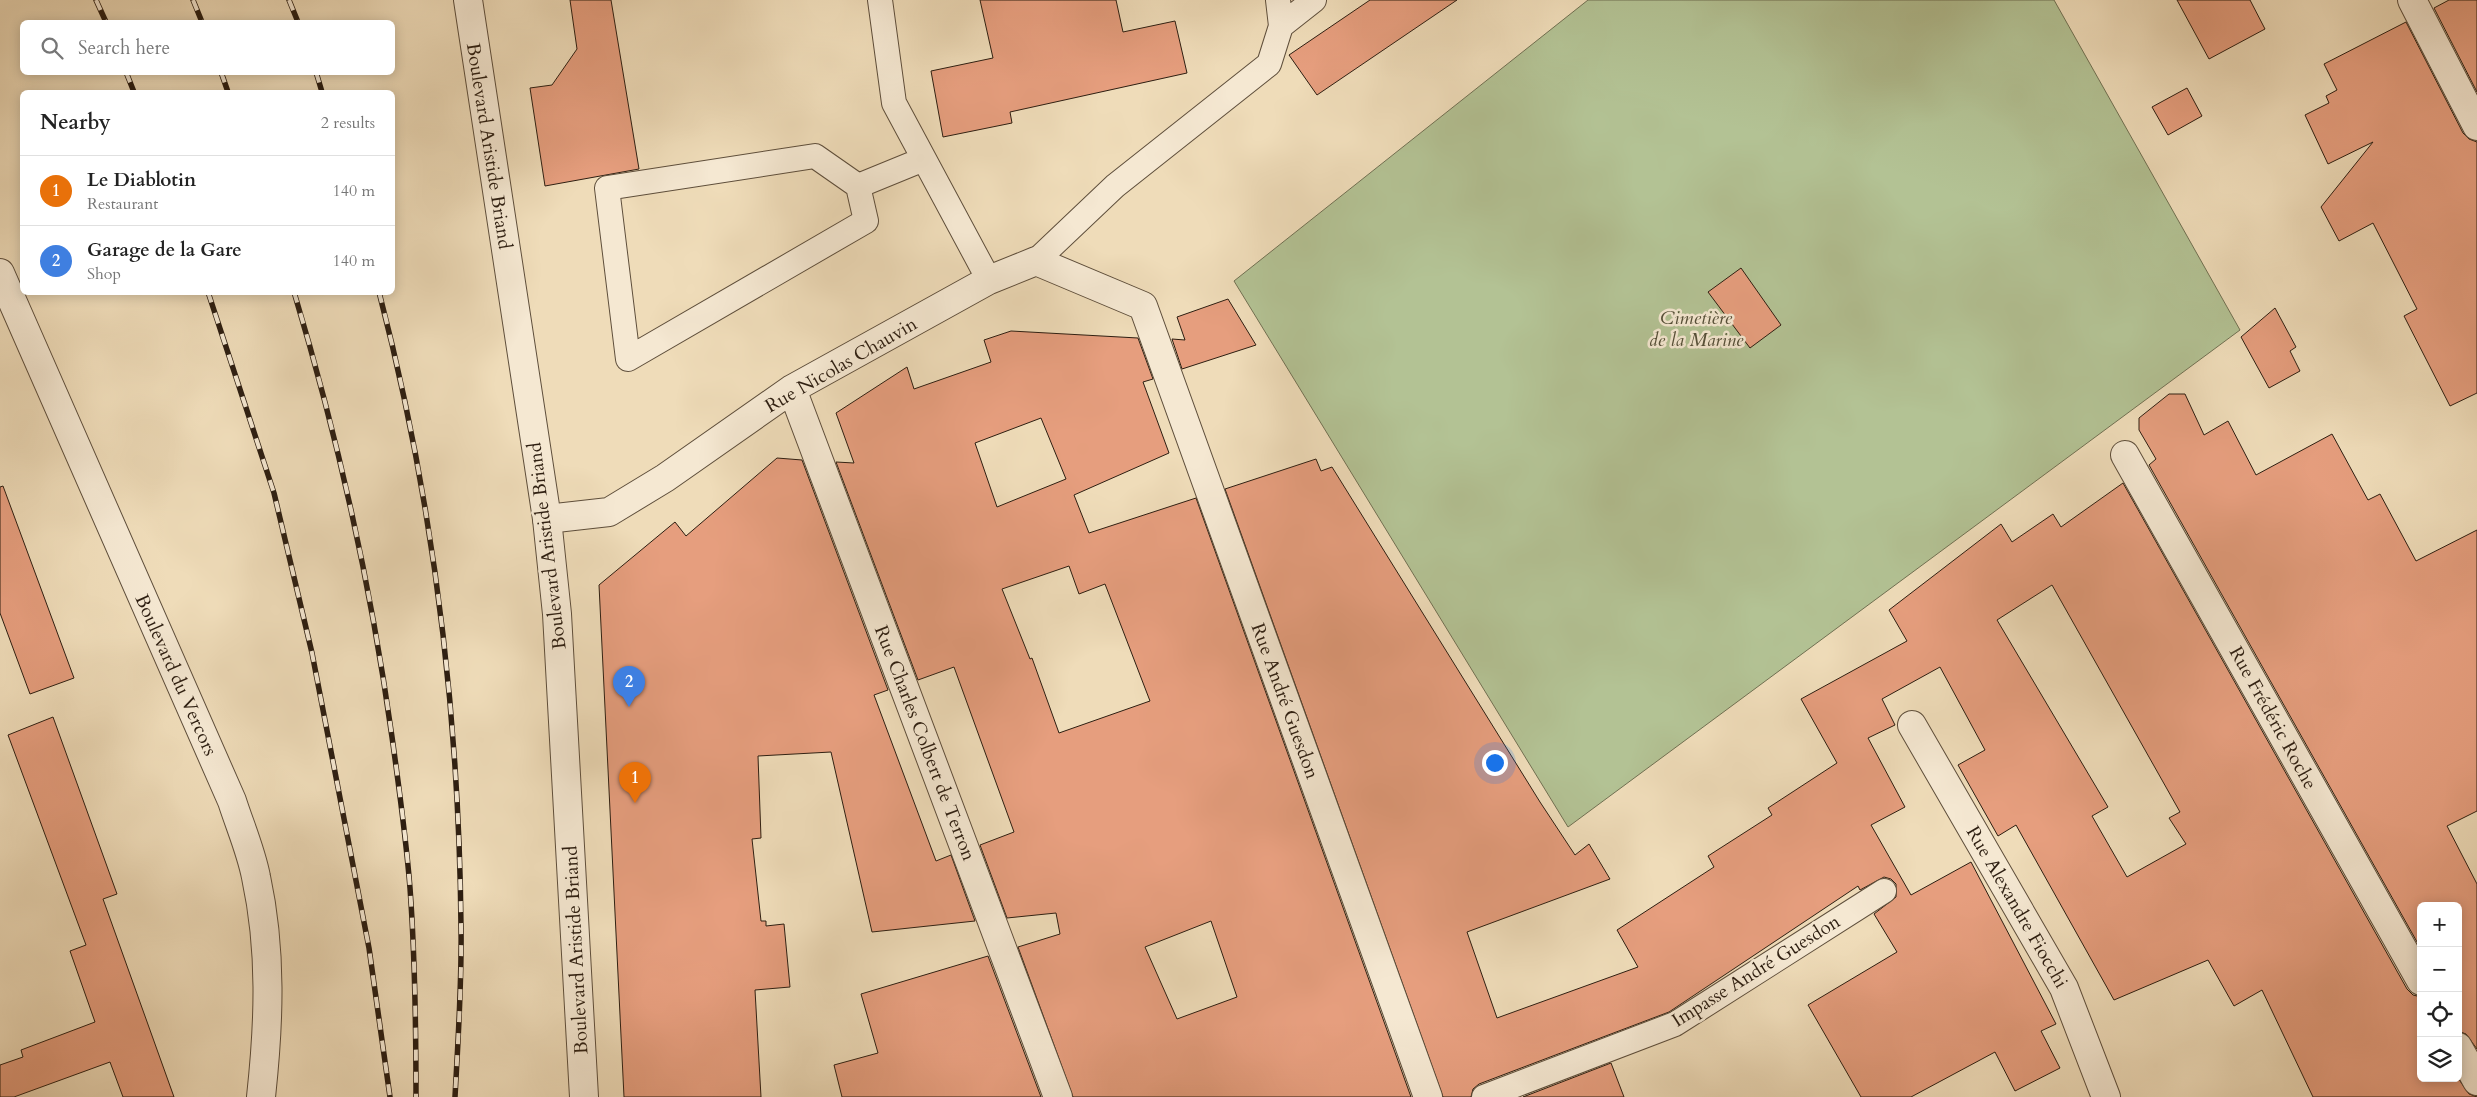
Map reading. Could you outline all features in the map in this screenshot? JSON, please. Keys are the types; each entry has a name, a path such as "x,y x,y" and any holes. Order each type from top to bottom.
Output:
{"street":[{"name":"Boulevard Aristide Briand","path":"468,0 547,519 557,614 584,1097"},
{"path":"2412,0 2477,126"},
{"name":"Rue Nicolas Chauvin","path":"547,519 609,512 665,478 792,389 989,280 1036,261"},
{"name":"Rue André Guesdon","path":"1036,261 1143,306 1428,1097"},
{"name":"Boulevard du Vercors","path":"0,273 232,801 256,876 268,950 268,1027 261,1097"},
{"name":"Rue Charles Colbert de Terron","path":"792,389 1058,1097"},
{"name":"Rue Frédéric Roche","path":"2125,455 2417,974"},
{"name":"Rue Alexandre Fiocchi","path":"1912,725 2064,988 2106,1097"},
{"path":"2462,1054 2477,1081"}],"lane":[{"path":"880,0 894,103 989,280"},
{"path":"1036,261 1115,186 1269,64 1281,26 1278,0"},
{"path":"1281,26 1314,0"},
{"path":"815,156 858,186 866,220 628,359 606,188 815,156"},
{"path":"858,186 924,159"},
{"name":"Impasse André Guesdon","path":"1484,1097 1675,1024 1884,891"}],"green space":[{"name":"Cimetière de la Marine","path":"1588,0 2054,0 2240,330 1568,827 1234,281"}],"building":[{"path":"570,0 611,0 639,169 545,186 530,88 552,85 577,49"},
{"path":"980,0 1116,0 1123,32 1175,21 1187,73 1010,112 1012,123 943,137 931,71 993,58"},
{"path":"1370,0 1457,0 1317,95 1289,55"},
{"path":"2177,0 2250,0 2265,29 2209,59"},
{"path":"2449,0 2477,0 2477,92 2434,8"},
{"path":"2406,22 2463,133 2469,139 2477,142 2477,393 2450,406 2404,316 2417,309 2373,223 2339,241 2321,207 2373,142 2328,164 2305,115 2329,103 2326,96 2337,90 2324,64"},
{"path":"2187,88 2202,116 2168,135 2152,107"},
{"path":"1741,268 1781,325 1750,348 1708,292"},
{"path":"1228,299 1256,345 1182,369 1172,339 1185,340 1177,317"},
{"path":"2275,308 2296,347 2290,351 2300,371 2269,388 2241,337"},
{"path":"1011,331 1138,338 1153,379 1143,382 1169,453 1074,495 1089,533 1196,498 1411,1097 1073,1097 1018,947 1060,934 1056,913 1007,918 980,845 1014,832 954,667 918,680 836,462 854,463 836,413 907,367 914,389 991,362 984,340","holes":["1041,418 1066,479 997,507 975,443","1069,566 1079,594 1105,584 1150,701 1059,733 1032,658 1030,659 1002,589","1211,921 1237,997 1177,1019 1145,947"]},
{"path":"2169,394 2185,394 2204,435 2228,421 2256,475 2332,434 2368,500 2380,494 2416,561 2477,530 2477,811 2447,826 2477,884 2477,1049 2466,1034 2462,1032 2462,902 2417,902 2417,942 2149,465 2156,459 2139,430 2139,418"},
{"path":"777,458 802,460 888,690 874,695 936,861 951,855 975,921 872,932 831,752 758,756 761,838 752,839 761,921 766,921 766,926 784,924 790,987 755,990 761,1097 624,1097 599,585 675,522 686,536"},
{"path":"1316,459 1321,471 1332,467 1540,802 1575,855 1589,844 1610,879 1467,932 1497,1018 1638,967 1617,930 1714,867 1708,856 1772,815 1768,808 1837,763 1801,699 1907,641 1889,610 2001,524 2012,542 2053,514 2061,527 2123,483 2407,989 2417,996 2417,1082 2461,1082 2469,1094 2477,1097 2313,1097 2262,990 2234,1006 2208,960 2114,1000 2016,825 1998,836 1958,765 1985,750 1940,667 1882,699 1895,725 1868,738 1905,807 1871,825 1911,895 1971,862 2056,1024 2041,1031 2060,1068 2015,1091 1995,1052 1911,1097 1861,1097 1808,1005 1897,952 1874,914 1896,897 1896,884 1891,879 1884,877 1860,890 1858,886 1669,1012 1479,1084 1473,1089 1471,1097 1443,1097 1225,489","holes":["2052,585 2180,812 2169,818 2186,844 2127,877 2092,816 2108,807 1997,620"]},
{"path":"3,486 74,678 30,694 0,613 0,487"},
{"path":"53,717 117,894 103,899 174,1097 123,1097 110,1062 14,1097 0,1097 0,1065 23,1057 21,1050 95,1022 70,951 86,945 8,735"},
{"path":"988,956 1041,1097 842,1097 834,1065 878,1053 861,994"},
{"path":"1611,1063 1624,1097 1523,1097"}],"railway":[{"path":"96,0 105,20"},
{"path":"193,0 201,20"},
{"path":"289,0 297,20"},
{"path":"127,75 133,90"},
{"path":"222,75 227,90"},
{"path":"317,75 321,90"},
{"path":"209,295 274,493 312,653 369,948 390,1097"},
{"path":"295,295 325,402 352,513 384,681 402,812 410,888 415,992 416,1097"},
{"path":"380,295 398,370 428,527 440,606 448,686 455,766 461,926 455,1097"}],"place":[{"name":"Garage de la Gare","path":"629,707"},
{"name":"Le Diablotin","path":"635,803"}]}
